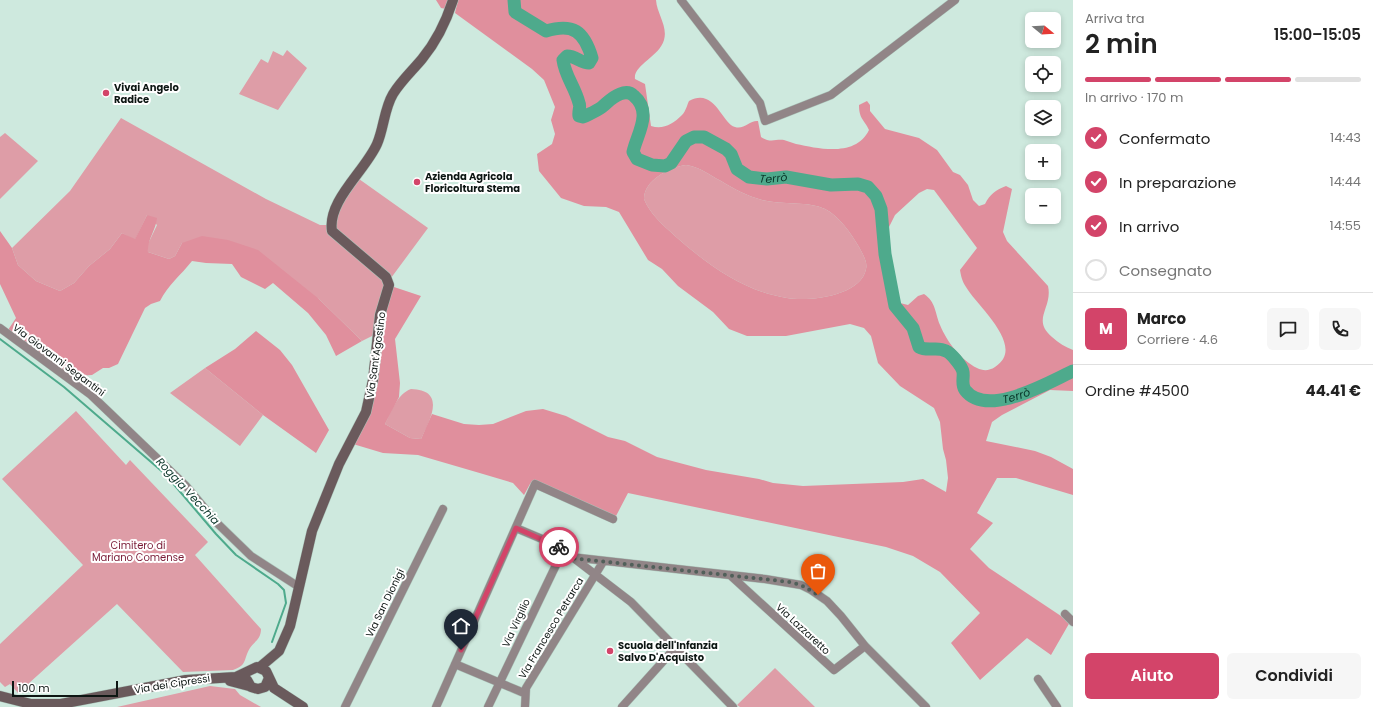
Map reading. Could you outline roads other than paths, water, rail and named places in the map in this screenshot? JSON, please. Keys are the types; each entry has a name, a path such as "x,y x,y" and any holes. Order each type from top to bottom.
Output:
{"street":[{"name":"Via Sant'Agostino","path":"266,673 284,642 290,626 314,524 339,464 366,412 373,380 380,315 389,285 386,277 332,231 330,222 334,207 368,160 378,143 392,96 400,84 422,59 442,30 453,0"},
{"path":"682,0 760,103 765,121 831,95 955,0"},
{"name":"Via Giovanni Segantini","path":"0,328 91,395 186,486 217,523 251,556 299,587"},
{"path":"436,707 535,484 613,519"},
{"name":"Via San Dionigi","path":"345,707 443,509"},
{"path":"516,528 568,550 572,558 596,574 631,602 733,707"},
{"path":"572,558 790,582 811,590 841,616 865,646 926,707"},
{"name":"Via Virgilio","path":"488,707 557,563 572,558"},
{"name":"Via Francesco Petrarca","path":"525,707 524,693 603,562"},
{"name":"Via Lazzaretto","path":"730,575 834,670 865,646"},
{"path":"1065,614 1073,622"},
{"path":"622,707 676,648"},
{"path":"455,664 524,693"},
{"path":"295,707 261,689 253,689 249,686 246,678 248,672 254,668 266,673 271,684 279,692 303,707"},
{"name":"Via dei Cipressi","path":"0,696 31,704 61,704 186,680 236,677 248,672"},
{"path":"261,689 267,685 266,673"},
{"path":"1038,679 1058,707"},
{"name":"Via dei Cipressi","path":"70,707 193,682 235,681 249,686"},
{"path":"0,700 23,707"}],"waterway":[{"name":"Terrò","path":"514,0 515,12 546,31 563,28 570,29 576,31 585,41 592,58 589,63 570,56 567,56 563,60 580,105 579,116 583,117 595,111 610,100 624,93 631,94 640,102 643,116 633,152 637,159 652,165 665,166 671,163 686,141 694,137 704,137 726,149 731,154 737,169 749,177 767,179 786,177 831,185 858,184 868,187 876,196 881,209 885,254 895,306 913,328 919,347 943,350 948,352 956,360 961,366 963,372 964,388 975,398 988,401 1003,400 1018,396 1073,371"},
{"name":"Roggia Vecchia","path":"0,339 64,387 165,474 236,555 278,584 284,590 286,603 272,642"}],"place":[{"name":"Vivai Angelo Radice","path":"106,93"},
{"name":"Azienda Agricola Floricoltura Stema","path":"417,182"},
{"name":"Scuola dell'Infanzia Salvo D'Acquisto","path":"610,651"}],"park label":[{"name":"Cimitero di Mariano Comense","path":"138,550"}]}
